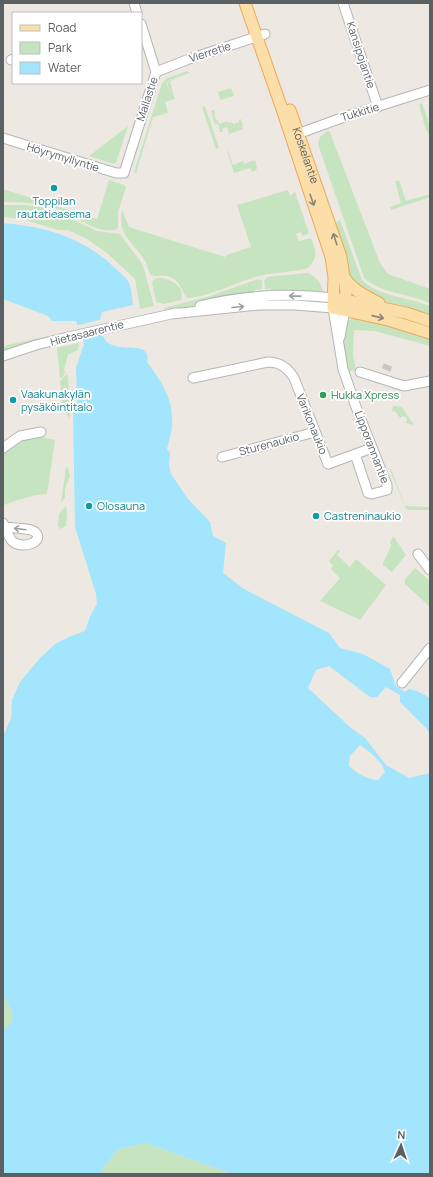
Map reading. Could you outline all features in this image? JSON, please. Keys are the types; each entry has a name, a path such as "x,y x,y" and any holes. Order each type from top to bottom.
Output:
{"main road":[{"name":"Koskelantie","path":"245,3 261,35"},
{"name":"Koskelantie","path":"253,3 261,35 295,135 341,256 346,305"},
{"name":"Koskelantie","path":"295,135 331,257 334,277 333,303"},
{"path":"344,277 348,283 365,295 406,313 430,321"},
{"path":"333,303 406,313"},
{"path":"346,305 430,333"}],"street":[{"name":"Kansipojantie","path":"343,3 378,107"},
{"name":"Mallastie","path":"124,173 156,72 142,27"},
{"name":"Vierretie","path":"156,72 189,59 261,35"},
{"name":"Tukkitie","path":"295,135 347,116 430,90"},
{"name":"Höyrymyllyntie","path":"3,138 116,173 124,173"},
{"name":"Hietasaarentie","path":"3,356 36,345 68,337 172,314 259,305 333,303"},
{"name":"Lipporannantie","path":"333,303 343,369 387,485 386,490 372,494 368,493 355,454"},
{"name":"Lipporannantie","path":"339,346 340,331 346,305"},
{"name":"Varikonaukio","path":"193,378 268,362 276,363 289,371 294,378 328,464 372,448"},
{"path":"383,380 386,370"},
{"path":"360,372 404,386 430,382"},
{"path":"3,448 20,436 41,432"},
{"name":"Sturenaukio","path":"222,457 315,432"},
{"path":"418,554 430,570"},
{"path":"402,684 430,648"}],"green space":[{"path":"188,71 189,73 166,82 170,93 167,82 175,79 170,82 175,99 165,102 168,113 153,117 136,173 134,172 162,83 167,78"},
{"path":"231,88 234,96 220,100 218,92"},
{"path":"422,103 430,126 430,138 425,127 419,104"},
{"path":"205,106 219,148 216,149 202,107"},
{"path":"214,110 216,120 218,120 219,124 228,121 228,123 232,122 233,124 239,122 241,119 243,129 229,134 227,127 222,129 223,132 220,132 218,124 215,124 213,119 215,118 213,118 211,111"},
{"path":"128,126 116,163 113,164 89,156"},
{"path":"329,130 380,263 388,274 430,289 430,303 378,287 364,278 318,144 320,137"},
{"path":"227,151 233,165 243,161 244,164 255,160 257,170 252,172 250,168 234,173"},
{"path":"109,180 126,187 118,212 118,228 115,230 99,229 49,206 29,203 3,202 3,189 97,219"},
{"path":"399,180 406,201 430,194 430,197 391,210 390,207 401,203 395,181"},
{"path":"288,190 290,196 295,192 309,233 303,236 301,232 296,234 299,241 311,238 315,250 314,260 309,267 301,270 255,277 215,292 196,297 187,298 180,285 171,277 151,275 145,261 127,238 122,226 122,210 129,227 225,257 251,247 237,205"},
{"path":"3,205 26,205 41,207 62,214 97,231 120,234 143,265 154,306 140,309 135,279 107,253 87,239 68,230 59,230 21,219 3,217"},
{"path":"340,220 362,280 377,290 430,306 430,316 384,302 351,282 338,237 336,222"},
{"path":"307,273 318,280 323,293 272,292 271,289 265,289 264,280 267,277"},
{"path":"164,278 179,287 182,295 181,300 164,304 156,302 152,282 154,279"},
{"path":"258,279 262,281 262,289 254,290 254,293 165,312 164,308 210,296"},
{"path":"362,318 430,336 430,346 375,331 354,330 353,356 356,370 351,371 346,369 342,340 345,336 347,322 351,319"},
{"path":"58,334 59,336 3,352 3,347 7,345"},
{"path":"79,343 78,350 68,355 64,370 65,372 63,377 60,378 57,348"},
{"path":"67,374 70,418 63,411 60,381"},
{"path":"393,406 402,407 414,425 406,423 406,417 403,416 400,418 396,412 392,411"},
{"path":"35,436 55,440 47,494 36,495 5,505 3,501 3,452 17,441"},
{"path":"66,467 68,468 70,476 65,489 65,497 61,503"},
{"path":"389,468 391,469 405,506 430,507 430,510 406,509"},
{"path":"66,506 66,526 60,529 58,526 59,514"},
{"path":"393,537 406,555 392,572 383,565 383,563 391,546 390,542"},
{"path":"338,550 340,551 337,555 350,567 356,559 386,585 360,620 320,601 340,578 331,569 333,566 329,561"},
{"path":"415,568 430,581 430,607 405,584 405,579"},
{"path":"3,995 11,1009 12,1018 8,1026 3,1030"},
{"path":"146,1143 232,1174 102,1174 101,1171 118,1149"}],"water":[{"path":"3,223 34,227 63,235 77,241 103,257 124,276 130,286 133,305 102,312 100,325 102,334 107,342 114,346 143,350 147,354 147,362 162,383 169,398 172,415 172,430 167,449 170,453 169,465 171,474 188,499 210,522 213,536 226,543 223,573 244,589 329,633 340,648 363,654 390,669 396,686 405,692 409,689 417,691 430,698 430,736 427,729 400,702 400,695 386,687 377,697 370,697 329,666 316,670 308,688 350,727 365,738 386,765 409,778 430,773 430,1174 232,1174 146,1143 118,1149 101,1171 102,1174 3,1174 3,1030 11,1022 12,1018 11,1009 3,995 4,734 11,718 12,700 20,682 40,658 55,644 85,631 91,614 97,604 96,594 75,527 73,409 75,409 77,404 76,368 84,344 76,321 52,321 48,316 3,299","holes":["360,745 381,764 385,772 378,780 363,776 349,766 350,756"]}],"pier":[{"path":"103,319 102,324 77,330 75,326"}],"tunnel":[{"path":"386,370 388,365"}],"place":[{"name":"Toppilan rautatieasema","path":"54,188"},
{"name":"Hukka Xpress","path":"323,395"},
{"name":"Vaakunakylän pysäköintitalo","path":"13,400"},
{"name":"Olosauna","path":"89,506"},
{"name":"Castreninaukio","path":"316,516"}]}
